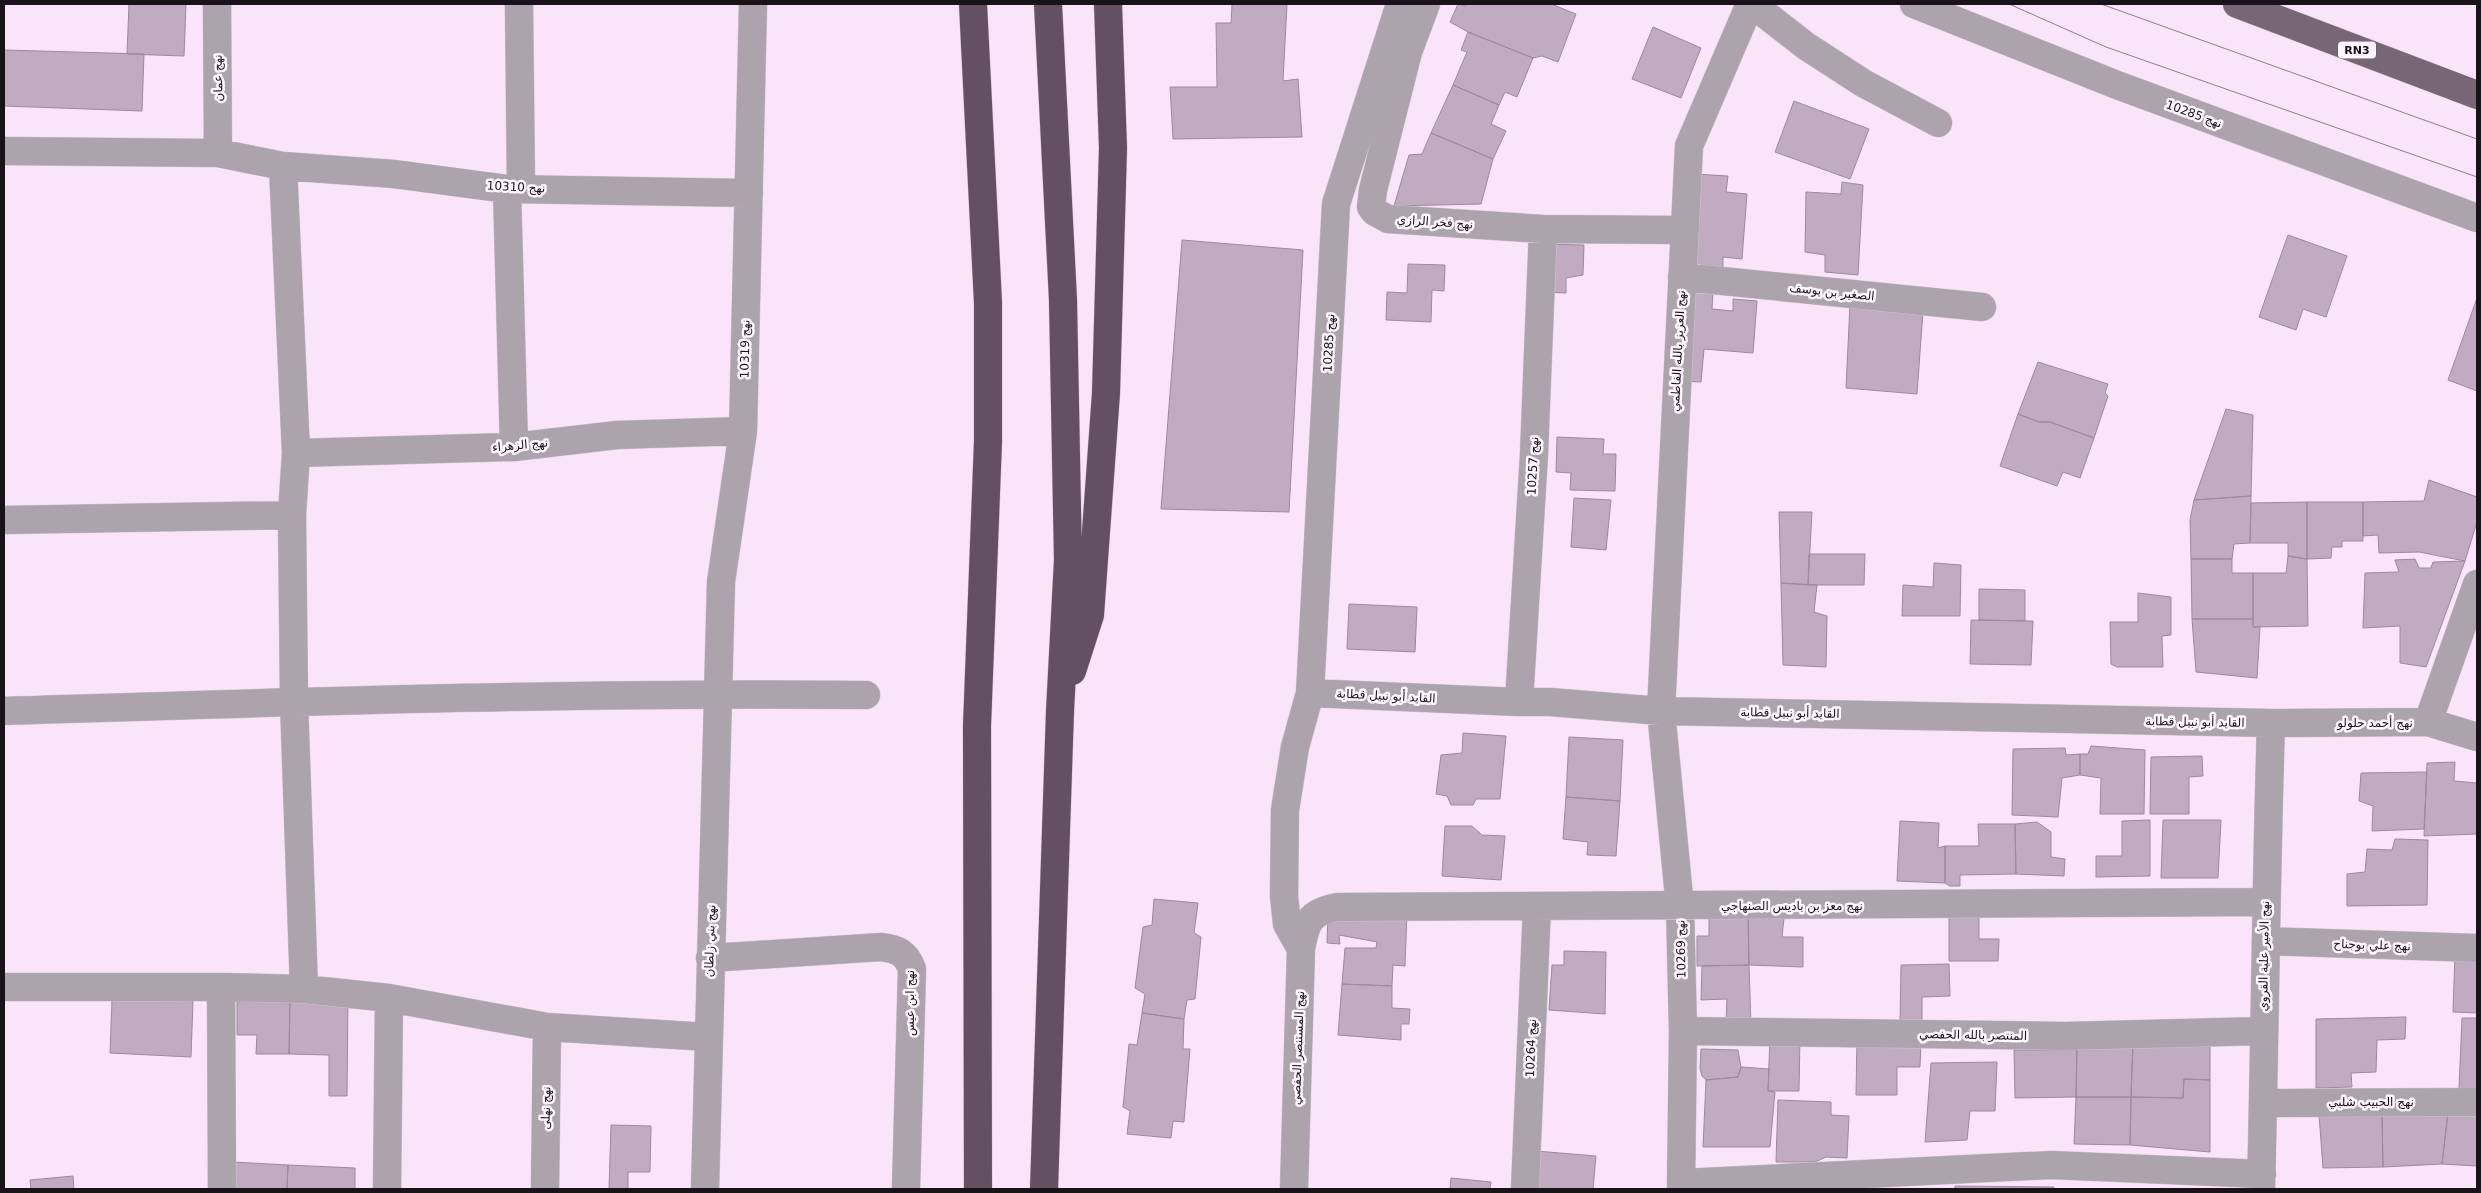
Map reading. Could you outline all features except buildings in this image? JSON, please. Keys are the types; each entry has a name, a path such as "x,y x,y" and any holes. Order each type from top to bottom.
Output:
{"highway":[{"path":"973,4 988,303 988,441 977,726 978,1189"},
{"path":"1044,1189 1060,711 1068,560 1063,300 1048,4"},
{"path":"1060,711 1090,615 1105,403 1113,148 1108,4"}],"main road":[{"name":"RN3","path":"2237,4 2477,95"}],"street":[{"name":"نهج عمان","path":"217,4 218,153"},
{"path":"514,447 514,189 519,4"},
{"name":"نهج 10319","path":"717,693 720,582 744,431 753,4"},
{"name":"نهج 10285","path":"1301,949 1287,924 1284,896 1285,810 1295,747 1310,693 1336,204 1400,4"},
{"name":"نهج فخر الرازي","path":"1426,4 1408,52 1373,190 1372,206 1375,212 1388,218 1543,229 1684,230"},
{"path":"1751,4 1806,46 1863,82 1938,123"},
{"name":"نهج العزيز بالله الفاطمي","path":"1661,710 1688,146 1751,4"},
{"name":"نهج 10285","path":"1914,4 2117,85 2477,218"},
{"name":"نهج 10310","path":"4,151 218,153 283,166 394,174 514,189 749,193"},
{"path":"283,166 296,453 292,515 294,702 304,990"},
{"name":"نهج 10257","path":"1519,702 1534,454 1543,229"},
{"name":"الصغير بن يوسف","path":"1682,277 1982,307"},
{"name":"نهج الزهراء","path":"296,453 514,447 617,435 744,431"},
{"path":"4,520 292,515"},
{"path":"2428,722 2477,584"},
{"path":"4,711 294,702 717,693 866,695"},
{"name":"نهج بني زلطان","path":"705,1189 717,693"},
{"name":"القايد أبو نبيل قطابة","path":"1310,693 1550,702 1661,710 2271,723"},
{"name":"نهج 10269","path":"1661,710 1680,907 1683,1031 1681,1186"},
{"name":"نهج أحمد حلولو","path":"2271,723 2428,722 2477,736"},
{"name":"نهج الأمير علية القروي","path":"2262,1182 2263,1031 2267,941 2265,902 2271,723"},
{"name":"نهج معز بن باديس الصنهاجي","path":"1318,911 1338,907 1680,907 2265,902"},
{"name":"نهج 10264","path":"1525,1189 1537,906"},
{"name":"نهج المستنصر الحفصي","path":"1294,1189 1301,949 1309,922 1318,911"},
{"name":"نهج علي بوجناح","path":"2267,941 2477,948"},
{"name":"نهج ابن عيس","path":"710,958 881,947 898,949 908,958 912,970 906,1189"},
{"path":"221,986 222,1189"},
{"path":"4,987 221,986 304,990 389,998 547,1027 708,1037"},
{"path":"387,1189 389,998"},
{"name":"نهج نهلى","path":"545,1189 547,1027"},
{"name":"المنتصر بالله الحفصي","path":"1683,1031 2065,1036 2263,1031"},
{"name":"نهج الحبيب شلبي","path":"2264,1103 2477,1102"},
{"path":"1681,1186 2051,1165 2262,1182"}],"tram line":[{"path":"2009,4 2106,47 2477,177"},
{"path":"2101,4 2477,139"}]}
